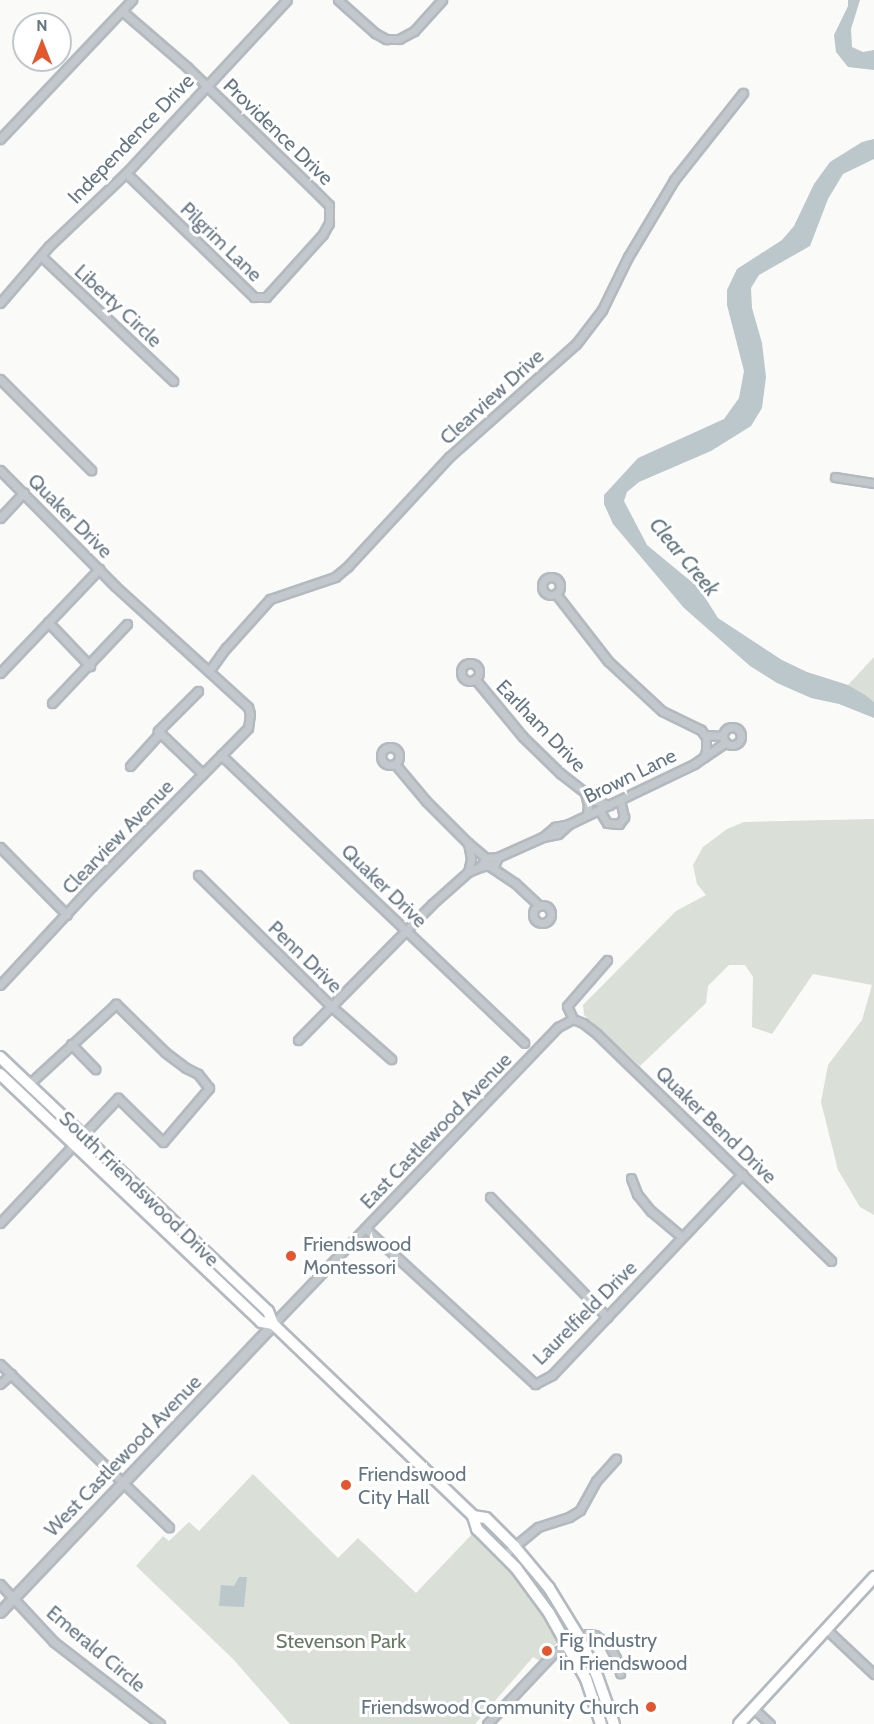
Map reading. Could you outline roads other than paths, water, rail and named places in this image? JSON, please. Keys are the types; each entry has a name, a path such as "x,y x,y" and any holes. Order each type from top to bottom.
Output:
{"main road":[{"name":"South Friendswood Drive","path":"0,1057 268,1311 273,1324 473,1516 477,1529 504,1555 541,1600 568,1643 595,1702 601,1724"},
{"name":"South Friendswood Drive","path":"0,1074 261,1322 273,1324"},
{"name":"South Friendswood Drive","path":"473,1516 486,1518 514,1545 549,1588 579,1637 596,1673 614,1724"},
{"path":"739,1724 874,1577"}],"street":[{"path":"0,140 132,0"},
{"name":"Independence Drive","path":"0,303 41,255 126,173 287,0"},
{"path":"338,0 375,33 386,39 399,39 414,31 442,0"},
{"name":"Providence Drive","path":"122,11 206,86 329,206"},
{"name":"Clearview Drive","path":"209,671 226,648 270,599 335,577 348,566 449,457 576,344 602,310 628,257 674,180 743,93"},
{"name":"Pilgrim Lane","path":"126,173 254,297 266,297 323,234 329,223 329,206"},
{"name":"Liberty Circle","path":"41,255 173,381"},
{"path":"0,379 91,470"},
{"name":"Quaker Drive","path":"0,470 99,569 248,708"},
{"path":"835,477 874,483"},
{"path":"0,518 24,492"},
{"path":"0,673 99,569"},
{"path":"556,594 608,661 662,711 701,730 705,735"},
{"path":"48,622 90,666"},
{"path":"52,703 90,666 127,624"},
{"name":"Earlham Drive","path":"475,679 523,737 585,793 596,801 609,805"},
{"path":"130,766 160,733 158,731 198,691"},
{"name":"Clearview Avenue","path":"0,985 248,728 248,708"},
{"path":"160,733 203,774"},
{"name":"Brown Lane","path":"486,858 498,857 543,837 558,834 569,824 705,757 724,739 705,735 705,757"},
{"name":"Quaker Drive","path":"221,755 524,1043"},
{"path":"395,764 426,801 486,858 480,867"},
{"name":"Earlham Drive","path":"585,793 588,805 587,815"},
{"path":"599,810 607,823 619,824 624,817 620,800"},
{"path":"468,843 471,859 468,872"},
{"path":"0,847 67,915"},
{"path":"491,867 498,857"},
{"path":"297,1040 406,930 468,872 480,867 491,867 524,890 539,905"},
{"name":"Penn Drive","path":"198,875 332,1007 391,1059"},
{"path":"573,1019 567,1006 607,960"},
{"path":"0,1223 118,1098 164,1142 209,1088 198,1074 165,1052 116,1004 29,1084"},
{"name":"Quaker Bend Drive","path":"573,1019 597,1034 831,1261"},
{"name":"East Castlewood Avenue","path":"273,1324 558,1027 573,1019"},
{"path":"71,1044 95,1069"},
{"name":"Laurelfield Drive","path":"365,1228 518,1371 535,1384 552,1375 742,1174"},
{"path":"631,1178 637,1194 682,1238"},
{"path":"490,1197 607,1317"},
{"name":"West Castlewood Avenue","path":"0,1612 273,1324"},
{"path":"0,1364 169,1527"},
{"path":"0,1384 11,1374"},
{"path":"504,1555 538,1527 569,1517 580,1510 596,1481 607,1466 616,1460"},
{"name":"Emerald Circle","path":"0,1584 54,1642 160,1724"},
{"path":"826,1629 874,1674"},
{"path":"487,1724 553,1654 579,1637 590,1634 604,1641 614,1652 620,1673"},
{"path":"753,1708 770,1724"}],"place":[{"name":"Friendswood Montessori","path":"291,1256"},
{"name":"Friendswood City Hall","path":"346,1485"},
{"name":"Fig Industry in Friendswood","path":"547,1651"},
{"name":"Friendswood Community Church","path":"651,1707"}],"water label":[{"name":"Clear Creek","path":"684,557"}],"park label":[{"name":"Stevenson Park","path":"341,1641"}]}
